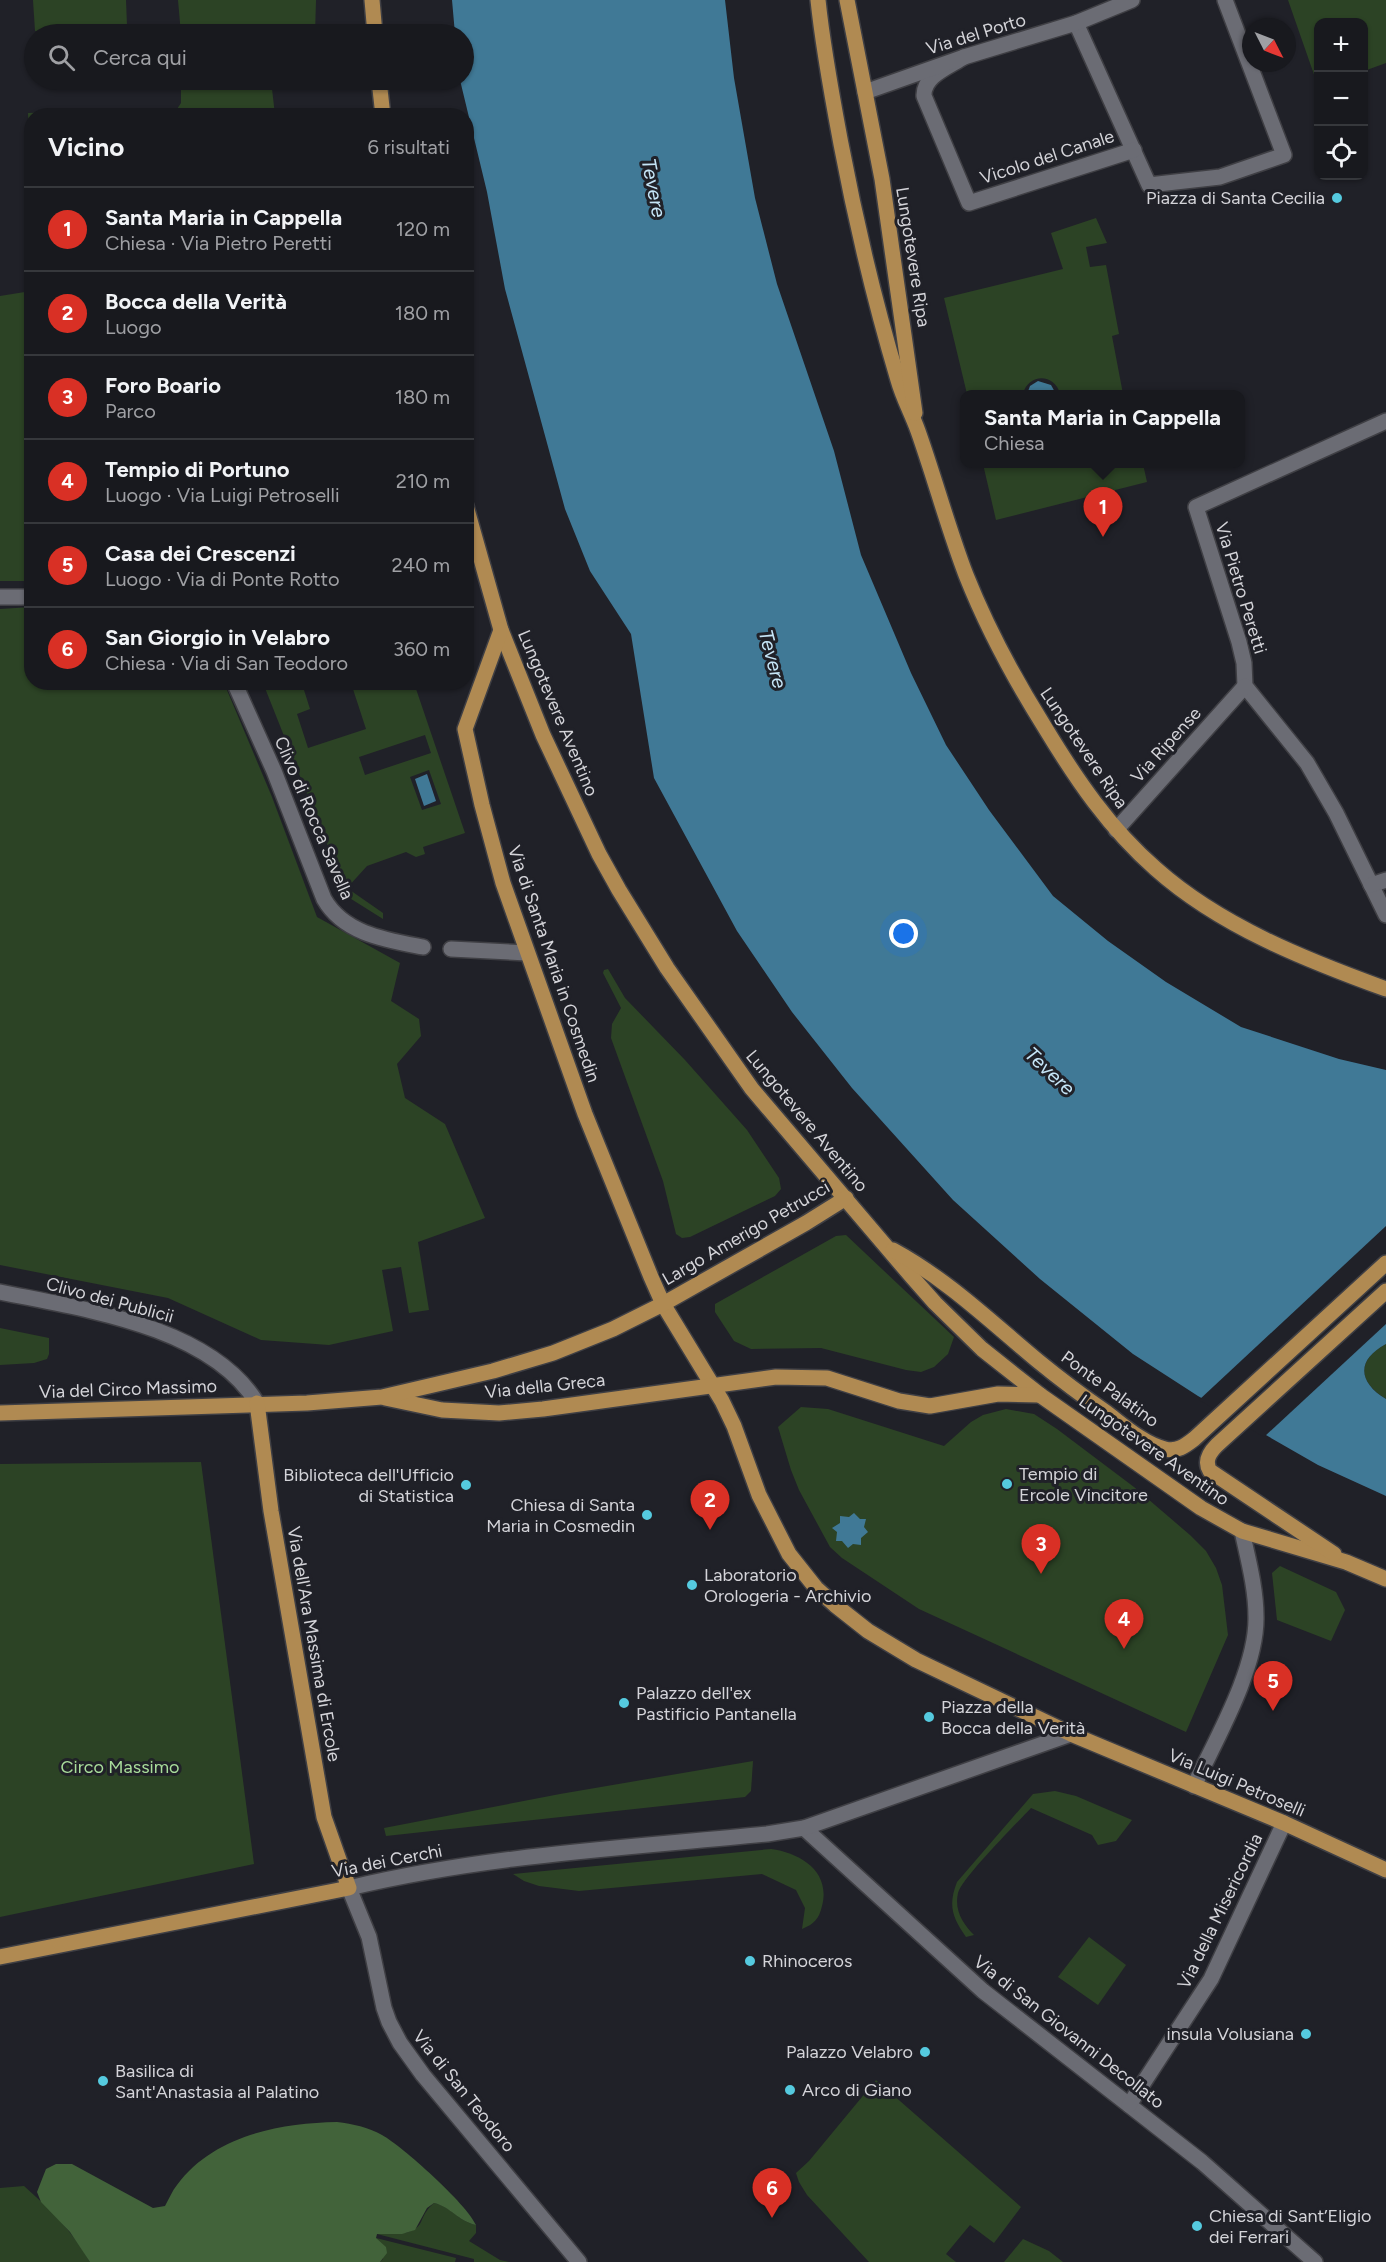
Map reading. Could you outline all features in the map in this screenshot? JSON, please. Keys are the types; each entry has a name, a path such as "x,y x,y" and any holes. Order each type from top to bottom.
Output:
{"main road":[{"path":"372,0 374,24"},
{"name":"Lungotevere Ripa","path":"818,0 826,68 857,225 898,381 917,428 965,573 988,627 1030,705 1074,775 1116,830 1157,870 1205,906 1269,940 1347,975 1386,989"},
{"name":"Lungotevere Ripa","path":"847,0 882,179 910,361 917,428"},
{"path":"380,90 382,108"},
{"name":"Lungotevere Aventino","path":"474,534 501,630 543,735 599,854 641,928 752,1089 935,1303 982,1349 1040,1395 1201,1508 1242,1531 1346,1562"},
{"name":"Via di Santa Maria in Cosmedin","path":"501,630 465,729 491,843 503,884 585,1114 663,1304"},
{"name":"Largo Amerigo Petrucci","path":"712,1386 663,1304 846,1198"},
{"name":"Ponte Palatino","path":"887,1247 923,1266 949,1285 1038,1361 1142,1438 1168,1450 1181,1448 1197,1437 1386,1263"},
{"path":"1386,1291 1217,1445 1208,1458 1207,1465 1210,1471 1346,1562 1386,1579"},
{"name":"Via della Greca","path":"257,1403 382,1397 493,1371 553,1353 613,1329 663,1304"},
{"path":"1040,1395 998,1394 930,1406 899,1401 845,1383 814,1376 776,1377 712,1386 734,1426 759,1495 778,1536 816,1588 856,1622 887,1643 942,1673 1071,1734"},
{"name":"Via della Greca","path":"382,1397 442,1410 499,1413 554,1408 712,1386"},
{"name":"Via del Circo Massimo","path":"0,1413 257,1403"},
{"name":"Via dell'Ara Massima di Ercole","path":"257,1403 270,1502 324,1817 349,1888"},
{"name":"Via Luigi Petroselli","path":"1071,1734 1284,1823 1386,1870"},
{"name":"Via dei Cerchi","path":"0,1957 349,1888"}],"street":[{"name":"Via del Porto","path":"865,92 964,57 1077,23 1132,0"},
{"path":"1077,23 1149,185 1220,177 1284,155 1225,0"},
{"name":"Vicolo del Canale","path":"964,57 930,79 924,88 924,96 969,203 1134,150"},
{"name":"Via Pietro Peretti","path":"1245,686 1246,675 1242,652 1196,507 1386,421"},
{"path":"0,597 24,597"},
{"path":"1245,686 1307,763 1336,813 1386,915"},
{"name":"Via Ripense","path":"1116,830 1245,686"},
{"name":"Clivo di Rocca Savella","path":"238,690 274,771 324,898 332,911 344,922 364,932 388,940 423,946"},
{"path":"1371,885 1386,880"},
{"path":"451,949 527,953"},
{"name":"Clivo dei Publicii","path":"0,1292 118,1319 171,1336 207,1354 229,1370 246,1385 257,1403"},
{"path":"1194,1786 1234,1699 1250,1656 1254,1637 1256,1618 1253,1590 1242,1531"},
{"path":"804,1828 1071,1734"},
{"name":"Via della Misericordia","path":"1129,2105 1210,1979 1284,1823"},
{"name":"Via dei Cerchi","path":"349,1888 492,1862 785,1832 804,1828"},
{"name":"Via di San Giovanni Decollato","path":"804,1828 983,1991 1202,2162 1315,2262"},
{"name":"Via di San Teodoro","path":"349,1888 369,1937 384,2008 400,2043 423,2074 579,2262"}],"green space":[{"path":"33,0 126,0 127,24 35,24"},
{"path":"178,0 316,0 315,24 180,24"},
{"path":"1288,0 1386,0 1386,63 1368,70 1368,18 1314,18 1314,75"},
{"path":"181,90 272,90 274,108 178,108 181,103"},
{"path":"1096,218 1107,243 1086,247 1090,267 1106,265 1119,334 1112,336 1122,390 1058,390 1053,382 1042,378 1030,382 1025,390 966,390 944,298 1063,269 1051,233"},
{"path":"24,292 24,581 0,581 0,296"},
{"path":"984,468 1144,468 1147,482 996,520"},
{"path":"24,607 24,690 227,690 272,797 317,917 400,963 391,1001 419,1019 421,1036 397,1064 405,1098 445,1124 485,1218 418,1242 429,1310 409,1313 401,1267 382,1270 393,1331 329,1345 261,1340 168,1298 0,1265 0,609"},
{"path":"266,690 304,690 310,709 297,714 308,748 366,729 353,690 416,690 465,833 423,847 425,854 416,857 406,852 367,866 347,888 383,913 383,919 348,897","holes":["425,735 431,753 365,775 359,757","429,770 441,804 422,810 410,777"]},
{"path":"608,969 625,998 685,1060 747,1130 779,1178 781,1189 775,1196 690,1237 682,1238 676,1234 663,1181 611,1038 612,1024 621,1008 603,973"},
{"path":"846,1235 954,1337 948,1354 934,1367 921,1372 821,1348 751,1349 734,1341 715,1312 715,1304 836,1236"},
{"path":"0,1328 49,1338 47,1359 34,1363 0,1365"},
{"path":"1386,1344 1386,1399 1370,1385 1364,1371 1369,1357"},
{"path":"801,1407 828,1409 944,1446 971,1422 983,1415 1006,1409 1034,1414 1134,1487 1206,1551 1216,1568 1222,1585 1228,1635 1186,1732 919,1609 842,1558 830,1547 799,1490 778,1427"},
{"name":"Circo Massimo","path":"201,1462 254,1864 0,1917 0,1464"},
{"path":"1280,1566 1336,1592 1345,1610 1331,1641 1277,1620 1272,1573"},
{"path":"753,1761 751,1791 745,1797 386,1836 384,1828 560,1794"},
{"path":"1055,1791 1076,1796 1132,1820 1116,1841 1098,1845 1092,1835 1031,1808 979,1863 958,1893 957,1905 960,1916 974,1935 966,1937 953,1911 952,1904 957,1882 1033,1794"},
{"path":"771,1849 803,1860 818,1874 822,1883 824,1894 818,1918 802,1929 805,1908 796,1890 762,1874 579,1891 539,1886 513,1874"},
{"path":"1089,1937 1126,1965 1098,2005 1058,1977"},
{"path":"876,2080 1021,2207 994,2243 970,2225 946,2254 956,2262 869,2262 807,2195 796,2173 809,2161"},
{"path":"337,2122 366,2128 391,2141 448,2190 476,2225 434,2203 427,2208 415,2230 402,2234 377,2234 376,2238 386,2247 387,2253 380,2262 90,2262 70,2232 41,2202 37,2192 46,2169 56,2164 72,2164 153,2208 165,2206 175,2187 192,2168 228,2144 270,2129"},
{"path":"24,2186 60,2221 90,2262 0,2262 0,2188"},
{"path":"434,2203 476,2225 476,2233 469,2241 500,2260 509,2262 474,2262 474,2259 377,2234 413,2230 418,2227 426,2211"},
{"path":"376,2238 456,2258 455,2262 380,2262 383,2259"},
{"path":"1023,2239 1049,2251 1063,2262 1004,2262"}],"water":[{"name":"Tevere","path":"452,0 725,0 734,78 755,198 777,284 834,451 861,555 911,673 946,745 989,810 1053,896 1108,941 1166,982 1241,1027 1339,1059 1386,1070 1386,1344 1369,1357 1364,1371 1370,1385 1386,1399 1386,1496 1318,1465 1198,1396 1133,1354 1040,1279 953,1200 852,1088 792,1012 737,931 654,778 631,634 590,571 565,509 505,289 487,192 474,138 474,108 467,108 462,90 474,90 474,24 454,24"},
{"path":"1038,381 1051,385 1054,390 1028,390 1030,386"},
{"path":"427,774 436,801 424,806 415,779"},
{"path":"854,1513 860,1519 866,1519 864,1527 868,1532 861,1538 861,1545 853,1544 848,1548 842,1541 836,1541 837,1532 832,1528 840,1523 840,1516 849,1517"}],"pier":[{"path":"1386,1226 1386,1324 1264,1437 1199,1400"}],"place":[{"name":"Piazza di Santa Cecilia","path":"1337,198"},
{"name":"Santa Maria in Cappella","path":"1103,537"},
{"name":"Tempio di Ercole Vincitore","path":"1007,1484"},
{"name":"Biblioteca dell'Ufficio di Statistica","path":"466,1485"},
{"name":"Chiesa di Santa Maria in Cosmedin","path":"647,1515"},
{"name":"Bocca della Verità","path":"710,1530"},
{"name":"Foro Boario","path":"1041,1574"},
{"name":"Laboratorio Orologeria - Archivio","path":"692,1585"},
{"name":"Tempio di Portuno","path":"1124,1649"},
{"name":"Palazzo dell'ex Pastificio Pantanella","path":"624,1703"},
{"name":"Casa dei Crescenzi","path":"1273,1711"},
{"name":"Piazza della Bocca della Verità","path":"929,1717"},
{"name":"Rhinoceros","path":"750,1961"},
{"name":"insula Volusiana","path":"1306,2034"},
{"name":"Palazzo Velabro","path":"925,2052"},
{"name":"Basilica di Sant'Anastasia al Palatino","path":"103,2081"},
{"name":"Arco di Giano","path":"790,2090"},
{"name":"San Giorgio in Velabro","path":"772,2218"},
{"name":"Chiesa di Sant’Eligio dei Ferrari","path":"1197,2226"}]}
